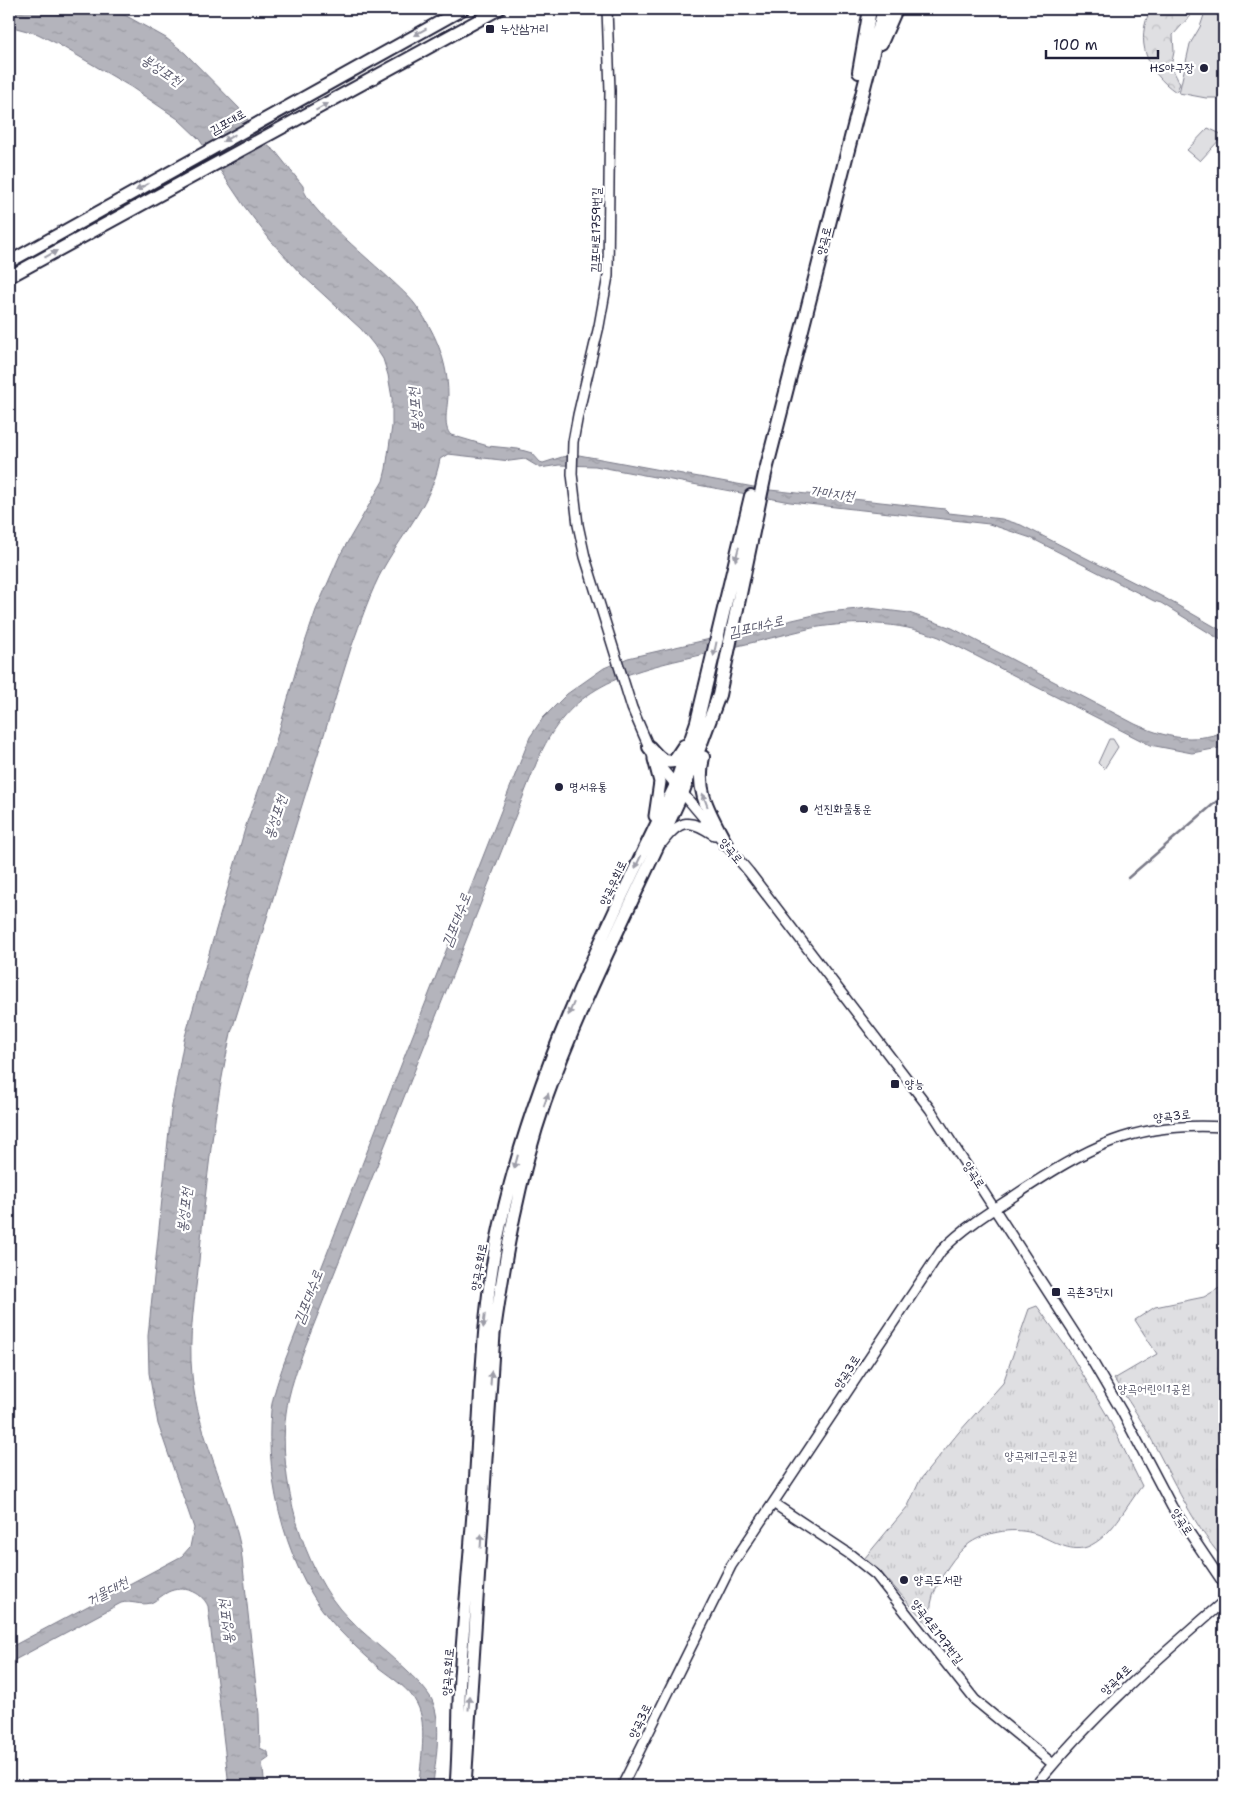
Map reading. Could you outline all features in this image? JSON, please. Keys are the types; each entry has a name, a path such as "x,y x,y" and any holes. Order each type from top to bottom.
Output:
{"highway":[{"path":"863,74 870,9"},
{"name":"양곡로","path":"863,74 875,9"},
{"name":"양곡로","path":"753,508 863,74 884,9"},
{"path":"863,74 896,9"},
{"path":"726,844 705,801 700,786 700,772 726,669 753,508"},
{"path":"678,790 710,674 720,625 753,508"},
{"path":"678,790 720,694"},
{"path":"652,753 662,761 674,761 697,722"}],"main road":[{"path":"463,9 471,24"},
{"name":"김포대로","path":"9,262 463,9"},
{"path":"9,277 499,9"},
{"path":"650,837 660,782 652,753"},
{"name":"양곡우회로","path":"456,1786 460,1679 478,1450 482,1341 490,1277 500,1226 526,1128 542,1080 586,975 650,837 678,790"},
{"name":"양곡우회로","path":"465,1786 467,1730 494,1334 502,1274 513,1219 545,1102 598,974 650,864 678,790"},
{"path":"467,1730 470,1774 474,1786"}],"street":[{"name":"김포대로1759번길","path":"607,9 610,90 608,276 572,448 572,474 578,525 585,557 623,681 652,753"},
{"path":"652,753 678,790"},
{"name":"양곡로","path":"678,790 726,844 839,988 930,1109 1098,1370 1172,1507 1224,1584"},
{"path":"650,864 673,830 682,823 690,822 704,828 726,844"},
{"name":"양곡3로","path":"622,1786 724,1579 862,1372 934,1258 954,1238 995,1208 1079,1154 1108,1142 1160,1129 1192,1126 1224,1127"},
{"name":"양곡4로197번길","path":"773,1503 851,1555 876,1575 976,1700 1053,1764"},
{"name":"양곡4로","path":"1035,1786 1053,1764 1135,1679 1224,1602"}],"green space":[{"path":"1151,9 1194,9 1173,35 1174,52 1171,66 1180,84 1176,92 1157,75 1146,55 1144,33"},
{"name":"HS야구장","path":"1206,9 1224,9 1224,98 1206,98 1179,93 1190,44 1200,27"},
{"path":"1208,128 1221,134 1222,137 1200,161 1187,150"},
{"path":"1109,739 1113,739 1118,747 1104,769 1098,763"},
{"name":"양곡어린이1공원","path":"1224,1287 1224,1560 1190,1512 1143,1424 1114,1379 1157,1354 1135,1320 1155,1307 1204,1297"},
{"name":"양곡제1근린공원","path":"1037,1306 1067,1348 1108,1417 1142,1486 1111,1529 1087,1547 1067,1547 1036,1534 1020,1531 1002,1531 970,1543 953,1560 939,1582 932,1599 929,1626 878,1569 864,1559 908,1506 920,1480 959,1432 1003,1383 1029,1309"}],"water":[{"name":"봉성포천","path":"9,9 114,9 166,38 185,53 239,108 267,145 276,152 303,186 307,197 318,211 404,292 421,313 434,335 446,370 448,395 446,422 451,435 488,446 518,449 532,453 543,463 562,457 579,455 770,490 945,509 949,513 1002,519 1021,525 1163,597 1224,632 1224,642 1161,603 1031,538 989,524 790,502 595,466 559,465 540,468 525,459 510,461 448,454 440,459 431,489 379,577 351,648 231,1033 211,1146 192,1318 192,1375 200,1419 236,1527 241,1549 259,1714 260,1748 268,1752 269,1758 262,1763 265,1786 229,1786 208,1606 201,1596 196,1593 180,1589 168,1592 151,1603 121,1603 9,1663 9,1648 182,1556 190,1547 194,1528 158,1424 149,1373 148,1336 171,1111 184,1040 247,822 274,748 298,663 316,610 340,555 383,481 392,426 392,398 383,359 374,345 361,329 301,274 271,241 244,206 199,139 178,119 131,87 38,34 9,26"},
{"path":"869,608 909,613 952,628 1135,724 1157,733 1190,738 1224,732 1224,747 1192,753 1150,745 939,637 907,628 876,624 844,624 812,628 648,668 602,686 582,699 565,716 549,737 536,764 305,1347 287,1404 284,1438 290,1493 306,1550 318,1576 332,1599 348,1618 406,1670 432,1700 438,1731 433,1786 419,1786 423,1733 417,1704 405,1689 379,1668 338,1629 320,1607 305,1582 283,1526 271,1467 270,1438 272,1404 284,1363 530,737 543,718 567,694 604,668 628,658 827,612"}],"waterway":[{"path":"1128,878 1224,795"}],"place":[{"name":"누산삼거리","path":"490,29"},
{"name":"HS야구장","path":"1204,68"},
{"name":"명서유통","path":"559,787"},
{"name":"선진화물통운","path":"804,809"},
{"name":"양능","path":"895,1084"},
{"name":"곡촌3단지","path":"1056,1292"},
{"name":"양곡도서관","path":"904,1580"}],"water label":[{"name":"가마지천","path":"832,493"},
{"name":"김포대수로","path":"756,626"},
{"name":"김포대수로","path":"456,920"},
{"name":"김포대수로","path":"308,1297"},
{"name":"거물대천","path":"107,1591"}]}
